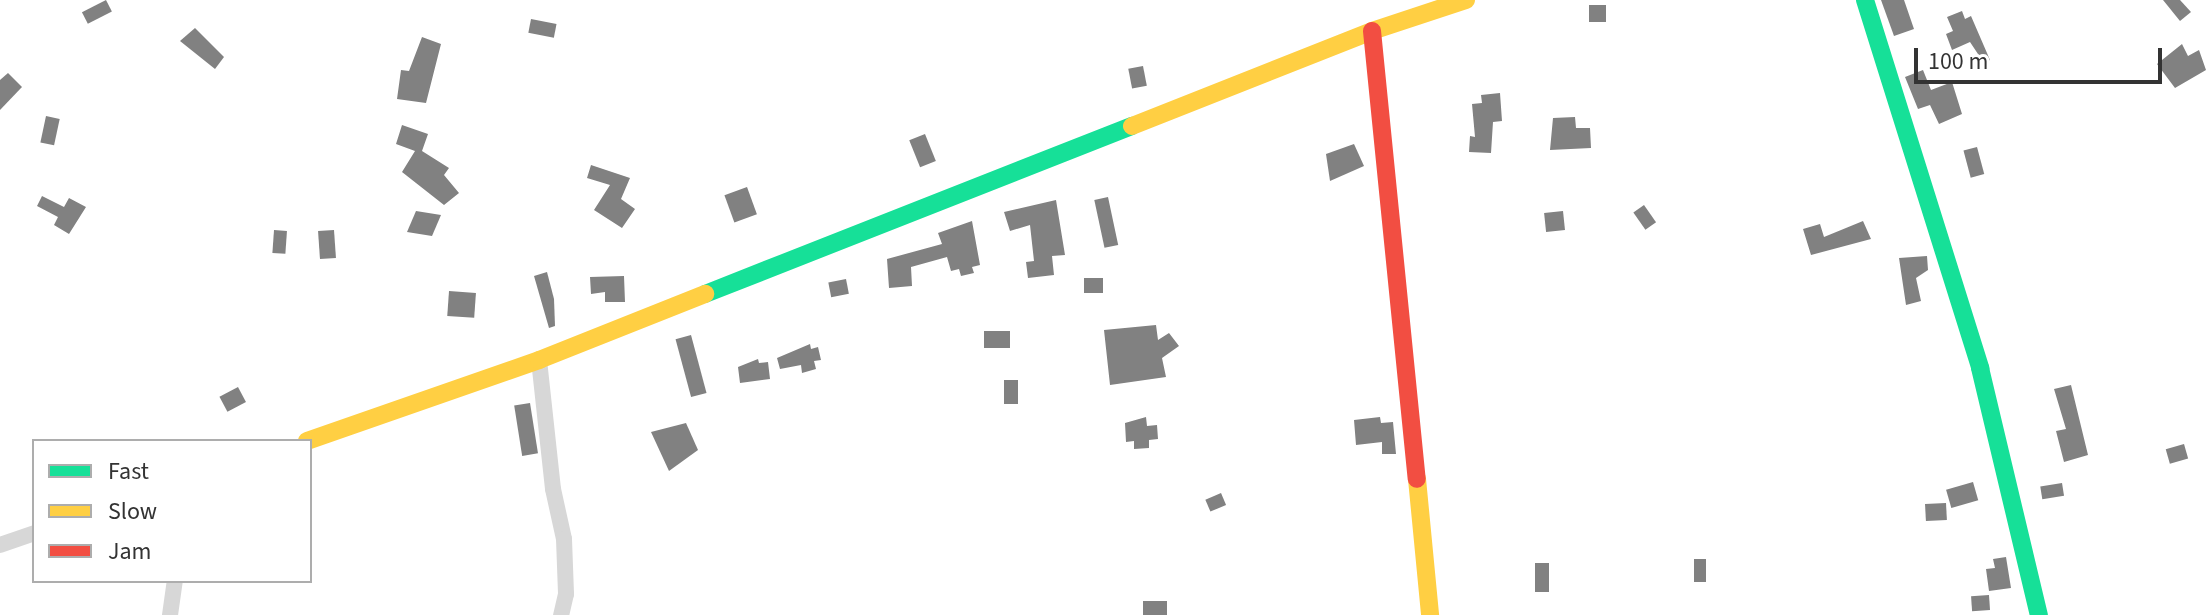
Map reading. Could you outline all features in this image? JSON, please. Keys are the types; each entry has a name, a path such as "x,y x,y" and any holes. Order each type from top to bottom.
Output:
{"street":[{"path":"312,439 539,360 1372,31 1466,0"},
{"path":"1865,0 1980,368 2039,615"},
{"path":"1372,31 1430,615"},
{"path":"539,360 553,489 564,539 566,594 561,615"},
{"path":"2,541 32,534"},
{"path":"170,615 175,583"}],"building":[{"path":"106,0 112,12 88,24 82,12"},
{"path":"1881,0 1904,0 1914,29 1894,36"},
{"path":"2163,0 2180,0 2191,12 2180,21"},
{"path":"1589,5 1606,5 1606,22 1589,22"},
{"path":"1962,11 1965,19 1971,16 1990,60 1984,63 1970,42 1952,50 1946,34 1953,31 1947,17"},
{"path":"531,19 557,24 554,38 528,33"},
{"path":"195,28 224,57 215,69 180,41"},
{"path":"422,37 441,44 426,103 397,99 401,70 409,71"},
{"path":"2182,44 2188,56 2199,50 2206,70 2175,88 2157,64"},
{"path":"1143,66 1147,86 1132,88 1128,69"},
{"path":"1923,70 1931,90 1952,82 1962,114 1939,124 1930,105 1918,109 1905,77"},
{"path":"8,73 22,87 0,110 0,80"},
{"path":"1500,93 1502,121 1493,122 1491,153 1469,152 1470,136 1475,137 1472,104 1482,103 1481,95"},
{"path":"46,116 60,119 54,145 40,142"},
{"path":"1575,117 1576,128 1590,128 1591,148 1550,150 1553,118"},
{"path":"402,125 428,134 422,151 449,168 444,175 459,193 444,205 402,172 415,151 396,144"},
{"path":"925,134 936,161 920,167 909,140"},
{"path":"1354,144 1364,166 1330,181 1326,154"},
{"path":"1977,147 1984,174 1971,178 1963,151"},
{"path":"591,165 630,178 621,199 635,209 622,228 594,210 610,185 587,178"},
{"path":"747,187 757,214 734,222 724,195"},
{"path":"42,196 64,207 69,198 86,207 69,234 54,225 58,217 37,206"},
{"path":"1108,197 1118,245 1104,248 1094,200"},
{"path":"1056,200 1065,255 1052,256 1054,275 1028,278 1026,262 1034,261 1030,225 1010,231 1004,212"},
{"path":"1644,205 1656,222 1645,230 1633,212"},
{"path":"416,211 441,215 432,236 407,232"},
{"path":"1563,211 1565,230 1546,232 1544,213"},
{"path":"972,221 980,265 972,267 974,273 961,276 959,269 951,271 947,257 911,267 912,286 889,288 887,259 942,244 938,233"},
{"path":"1863,221 1871,239 1811,255 1803,229 1820,224 1824,237"},
{"path":"274,230 287,231 285,254 272,253"},
{"path":"334,230 336,258 320,259 318,231"},
{"path":"1927,256 1928,270 1916,278 1921,301 1906,305 1899,258"},
{"path":"547,272 554,299 555,326 549,328 534,276"},
{"path":"624,276 625,302 605,302 605,292 591,294 590,277"},
{"path":"1084,278 1103,278 1103,293 1084,293"},
{"path":"846,279 849,294 831,297 828,282"},
{"path":"449,291 476,293 474,318 447,316"},
{"path":"1156,325 1158,340 1169,333 1179,346 1162,358 1166,377 1110,385 1104,330"},
{"path":"984,331 1010,331 1010,348 984,348"},
{"path":"691,335 707,393 691,397 676,339"},
{"path":"810,344 811,349 818,347 821,360 814,361 816,369 802,373 801,365 780,369 777,358"},
{"path":"758,359 759,363 768,362 770,379 740,383 738,367"},
{"path":"1004,380 1018,380 1018,404 1004,404"},
{"path":"2071,385 2088,455 2064,462 2056,431 2066,429 2054,389"},
{"path":"238,387 246,402 227,412 219,397"},
{"path":"530,403 538,453 522,456 514,406"},
{"path":"1146,417 1147,426 1157,425 1158,439 1149,440 1149,448 1134,449 1134,441 1126,442 1125,423"},
{"path":"1380,417 1381,423 1393,422 1396,454 1382,454 1382,442 1356,445 1354,420"},
{"path":"686,423 698,450 669,471 651,432"},
{"path":"2184,444 2188,458 2170,464 2166,449"},
{"path":"1973,482 1978,500 1951,508 1946,490"},
{"path":"2062,483 2064,496 2042,499 2040,486"},
{"path":"1221,493 1226,505 1210,512 1205,500"},
{"path":"1946,503 1947,520 1926,521 1925,504"},
{"path":"2006,557 2011,588 1989,591 1986,569 1995,568 1993,559"},
{"path":"1694,559 1706,559 1706,582 1694,582"},
{"path":"1535,563 1549,563 1549,592 1535,592"},
{"path":"1989,595 1990,610 1972,611 1971,596"},
{"path":"1143,601 1167,601 1167,615 1143,615"}],"traffic: fast":[{"path":"1865,0 1980,368 2039,615"},
{"path":"705,294 1132,126"}],"traffic: slow":[{"path":"1132,126 1372,31 1466,0"},
{"path":"312,439 539,360 705,294"},
{"path":"1417,479 1430,615"}],"traffic: jam":[{"path":"1372,31 1417,479"}]}
